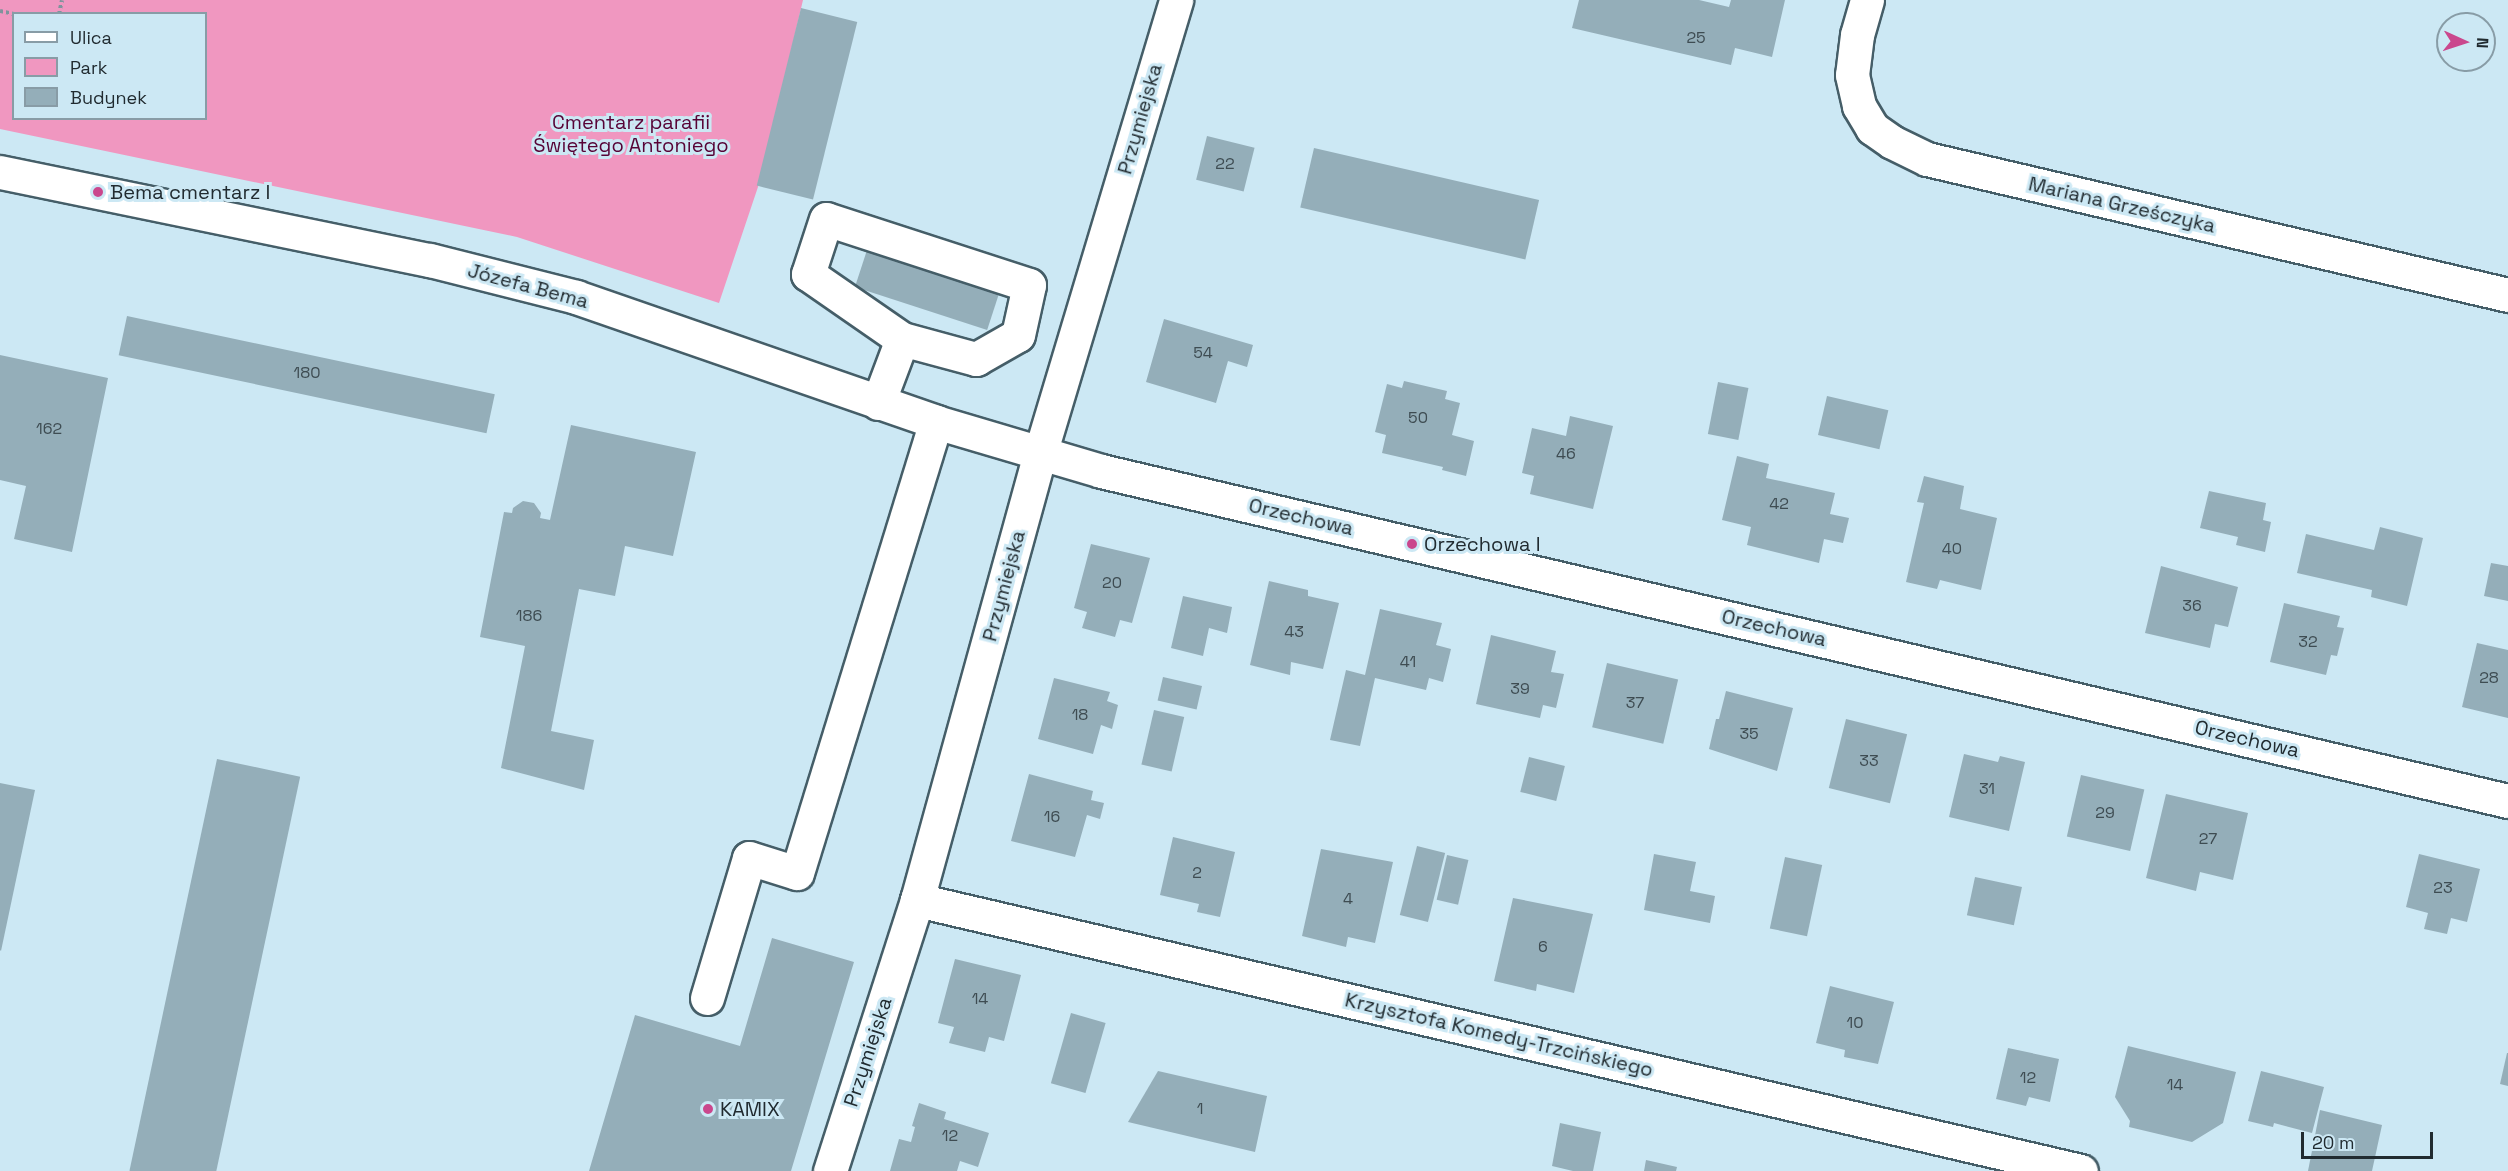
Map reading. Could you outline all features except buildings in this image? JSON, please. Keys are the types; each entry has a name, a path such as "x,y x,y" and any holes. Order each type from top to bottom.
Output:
{"street":[{"name":"Przymiejska","path":"830,1171 917,900 1041,454 1176,0"},
{"name":"Mariana Grześczyka","path":"1867,0 1857,35 1852,75 1859,106 1872,128 1892,142 1927,159 2508,295"},
{"name":"Józefa Bema","path":"0,172 430,260 576,297 878,403 1041,454"},
{"path":"826,219 1029,285 1018,334 976,359 902,339 808,274 826,219"},
{"path":"878,403 902,339"},
{"path":"707,998 749,858 797,873 936,422"},
{"name":"Orzechowa","path":"1041,454 1101,471 2508,801"},
{"name":"Krzysztofa Komedy-Trzcińskiego","path":"917,900 2081,1171"}],"green space":[{"name":"Cmentarz parafii Świętego Antoniego","path":"0,0 803,0 761,178 719,303 517,237 0,129"}],"place":[{"name":"Bema cmentarz I","path":"98,192"},
{"name":"Orzechowa I","path":"1412,544"},
{"name":"KAMIX","path":"708,1109"}]}
